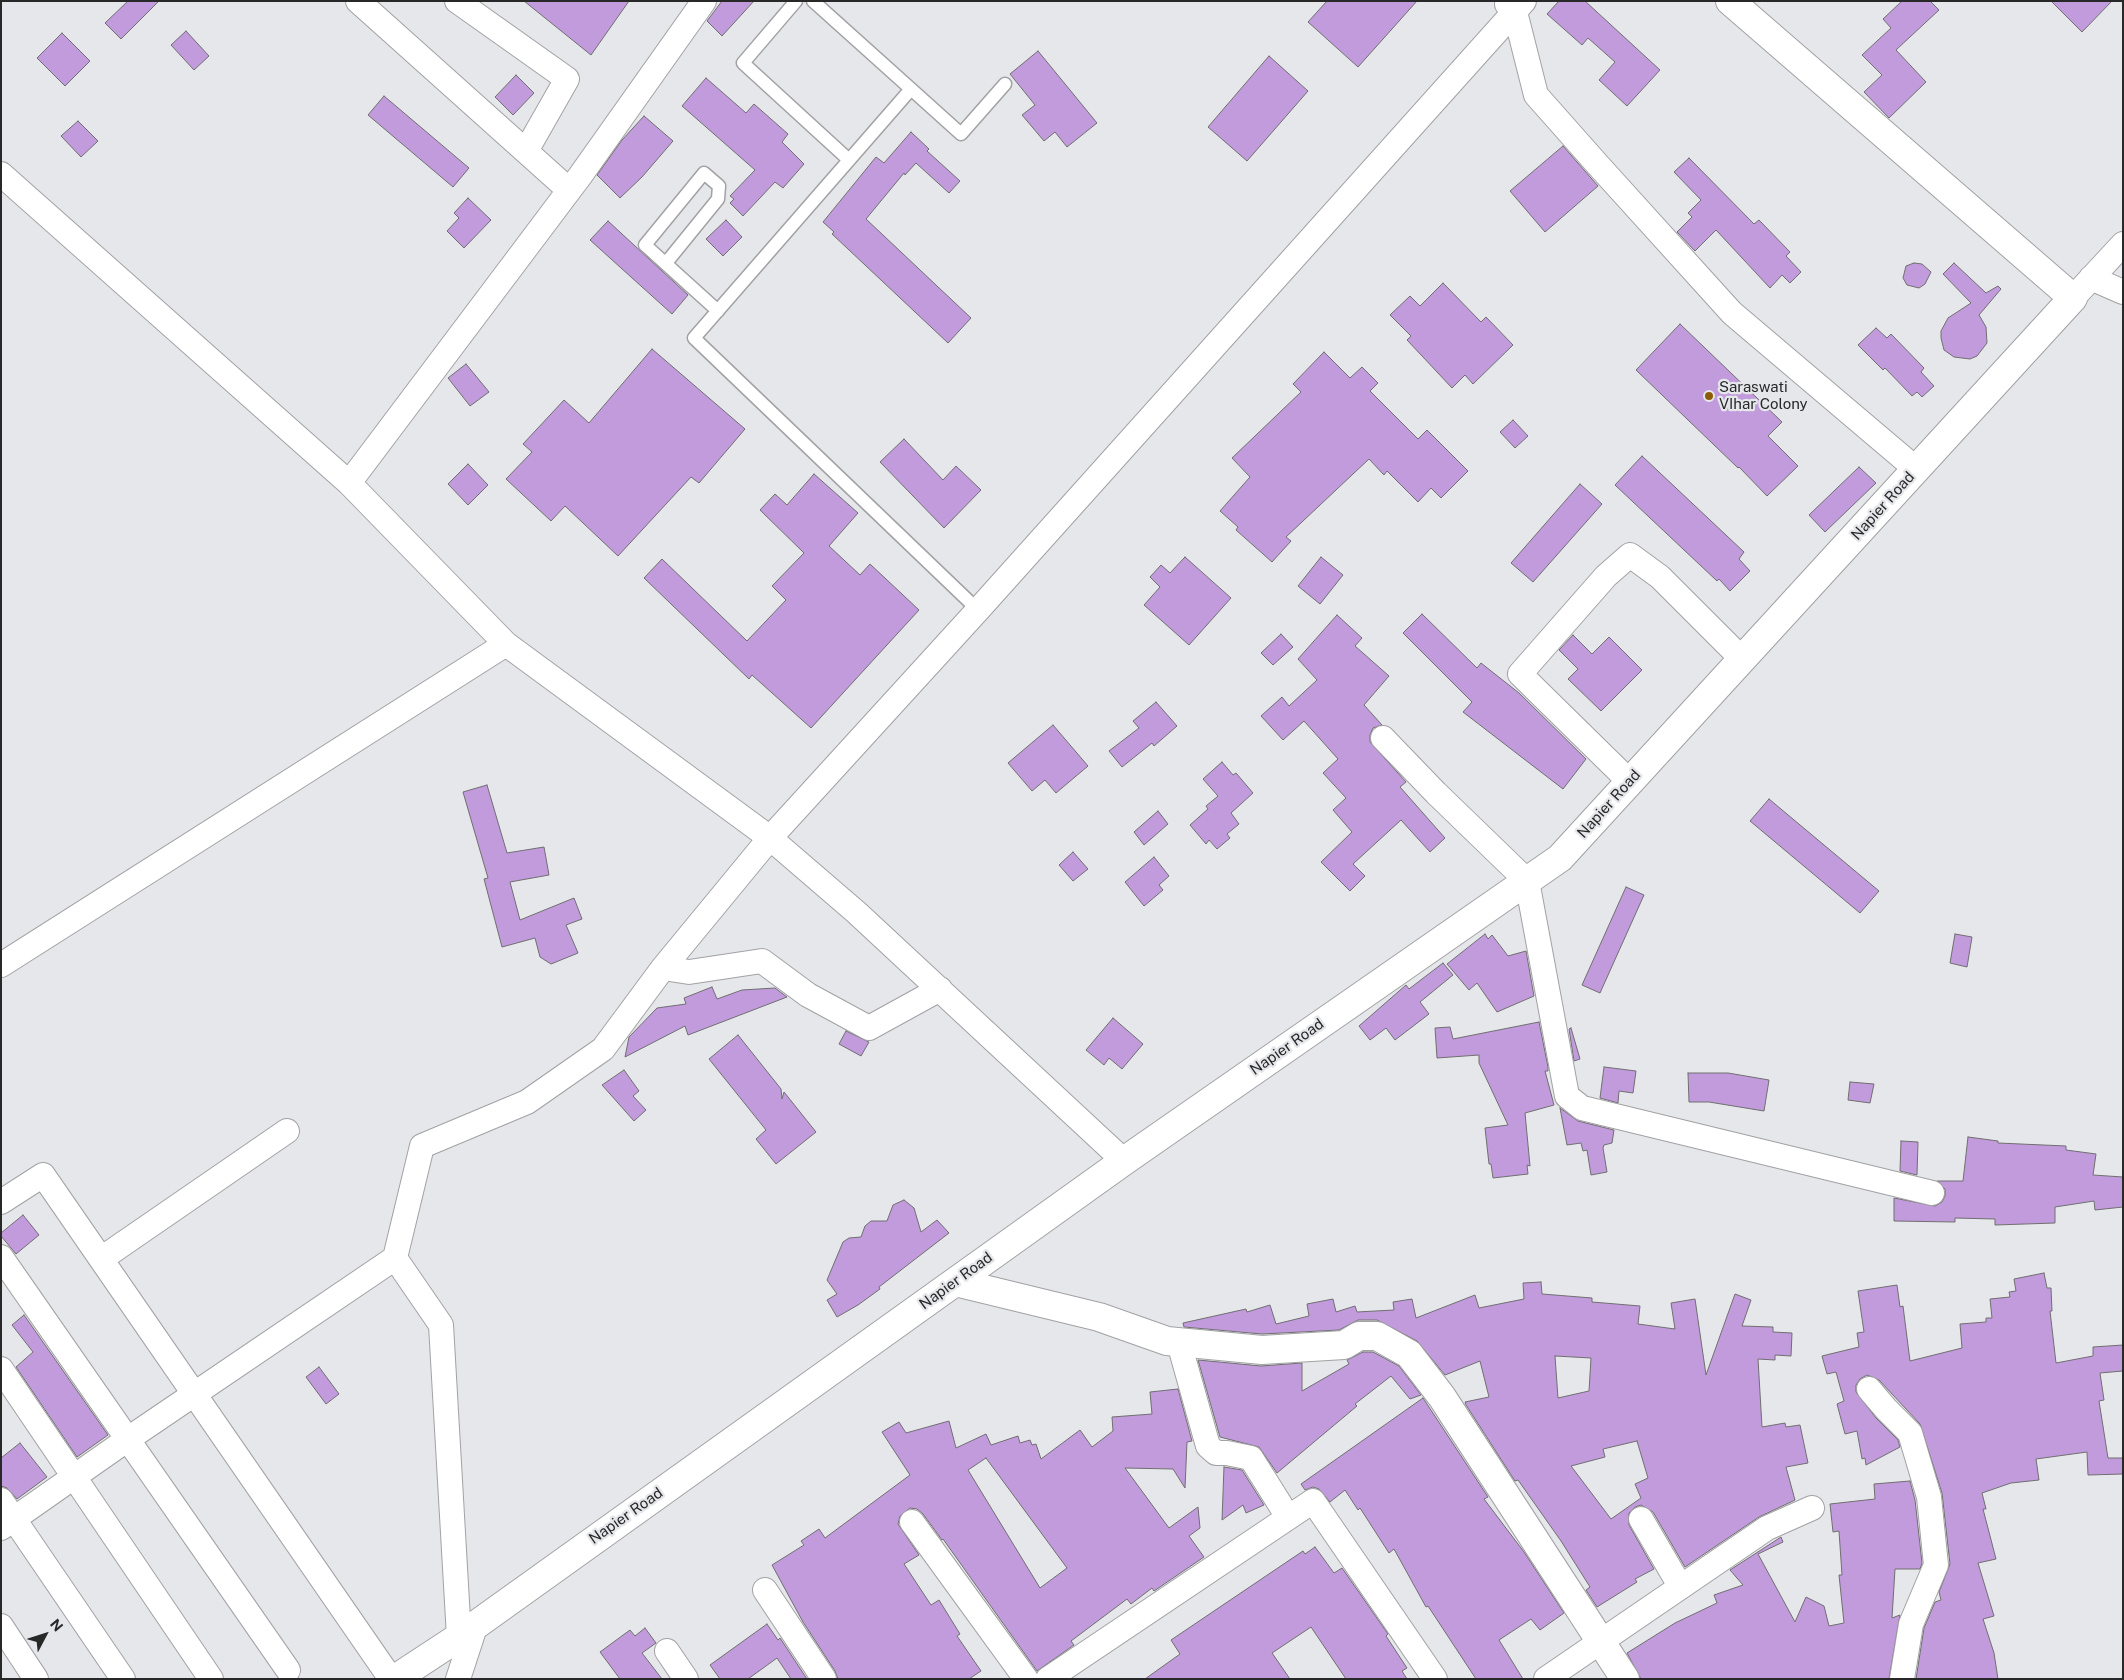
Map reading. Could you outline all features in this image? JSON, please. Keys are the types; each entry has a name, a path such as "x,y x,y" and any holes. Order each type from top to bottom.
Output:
{"street":[{"path":"358,1 569,190"},
{"path":"457,1 566,79 526,151"},
{"path":"349,483 569,190 704,1"},
{"path":"1730,1 2082,288 2123,292"},
{"path":"1514,5 1536,95 1732,312 1916,469"},
{"path":"8,1524 128,1439 395,1258 422,1146 527,1102 602,1049 663,968 770,838 978,610 1514,5"},
{"path":"1,174 349,483 506,644 770,838 856,912 1124,1161"},
{"path":"2082,288 2123,244"},
{"name":"Napier Road","path":"395,1679 467,1630 1124,1161 1560,858 2082,288"},
{"path":"1630,782 1520,674 1606,576 1630,555 1660,577 1742,659"},
{"path":"1,965 506,644"},
{"path":"1383,738 1527,881 1568,1096 1582,1108 1932,1193"},
{"path":"663,968 689,972 762,961 808,995 869,1028 940,989"},
{"path":"101,1259 287,1131"},
{"path":"1,1202 42,1175 391,1679"},
{"path":"1,1257 288,1670"},
{"path":"395,1258 441,1324 467,1630 458,1679"},
{"path":"955,1282 1099,1317 1167,1341 1179,1343 1262,1350 1344,1346 1359,1336 1377,1336 1409,1354 1442,1397 1625,1679"},
{"path":"1179,1343 1208,1446 1216,1453 1227,1453 1251,1458 1288,1517"},
{"path":"1,1369 211,1679"},
{"path":"1869,1389 1910,1432 1929,1497 1936,1565 1911,1624 1902,1679"},
{"path":"1,1500 8,1524 123,1679"},
{"path":"1048,1679 1313,1501 1435,1679"},
{"path":"1546,1679 1600,1640 1767,1528 1812,1508"},
{"path":"1641,1519 1680,1586"},
{"path":"912,1522 1026,1679"},
{"path":"765,1590 824,1679"},
{"path":"1,1626 36,1679"},
{"path":"667,1651 686,1679"}],"lane":[{"path":"796,1 743,63 849,160"},
{"path":"813,1 961,134 1005,84"},
{"path":"911,90 694,338 978,610"},
{"path":"666,264 718,199 719,186 704,173 645,245 666,264 718,311"}],"building":[{"path":"128,1 159,1 121,39 105,23"},
{"path":"524,1 629,1 591,55"},
{"path":"722,1 754,1 722,36 707,21"},
{"path":"1327,1 1417,1 1358,67 1308,22"},
{"path":"1559,1 1585,1 1660,70 1627,106 1599,80 1615,62 1588,38 1582,45 1547,14"},
{"path":"1902,1 1930,1 1939,10 1896,50 1926,82 1889,118 1864,92 1882,75 1862,55 1891,28 1883,19"},
{"path":"2051,1 2112,1 2082,32"},
{"path":"186,31 209,56 194,70 171,45"},
{"path":"62,33 90,61 65,86 37,58"},
{"path":"1038,51 1097,123 1067,147 1055,132 1044,141 1022,115 1035,105 1010,74"},
{"path":"1269,56 1308,91 1247,161 1208,127"},
{"path":"516,75 534,93 513,115 495,97"},
{"path":"706,78 746,113 754,104 788,134 782,142 804,164 783,188 775,182 743,216 730,203 734,199 730,196 755,170 682,106"},
{"path":"384,96 469,168 453,187 368,115"},
{"path":"644,116 673,141 642,177 620,198 597,175 622,140"},
{"path":"78,121 98,141 81,157 61,136"},
{"path":"911,132 929,149 927,151 960,181 949,193 916,163 905,175 904,173 866,219 971,318 948,343 832,234 834,232 823,222 876,157 884,163"},
{"path":"1563,146 1598,186 1545,232 1510,191"},
{"path":"1689,158 1754,224 1759,220 1790,252 1786,256 1801,272 1790,283 1782,275 1770,288 1716,230 1695,251 1677,232 1692,217 1688,213 1701,200 1674,172"},
{"path":"468,198 491,220 464,248 447,231 459,218 454,213"},
{"path":"726,220 742,237 723,256 706,239"},
{"path":"608,221 688,295 672,314 590,240"},
{"path":"1914,263 1922,264 1931,272 1925,284 1919,288 1907,285 1903,278 1906,266"},
{"path":"1954,263 1986,293 1998,286 2001,289 1979,315 1986,327 1987,343 1977,356 1970,359 1954,357 1944,350 1941,338 1941,331 1948,318 1971,303 1943,274"},
{"path":"1443,283 1481,322 1486,317 1513,345 1473,384 1465,375 1452,388 1407,340 1411,336 1390,315 1410,296 1420,306"},
{"name":"Saraswati VIhar Colony","path":"1680,324 1782,422 1768,436 1798,466 1767,496 1636,370"},
{"path":"1876,328 1887,338 1891,334 1924,368 1921,372 1934,386 1922,397 1917,392 1912,396 1885,368 1883,370 1858,345"},
{"path":"652,349 745,429 699,483 691,477 618,556 565,506 551,521 506,479 532,452 523,444 564,400 589,423"},
{"path":"1324,352 1350,378 1362,367 1378,383 1370,391 1418,439 1427,430 1468,471 1441,498 1431,488 1418,502 1387,471 1384,475 1369,459 1286,537 1291,541 1272,562 1236,530 1238,527 1220,511 1250,477 1232,458 1301,392 1293,384"},
{"path":"466,364 489,392 470,406 448,378"},
{"path":"1513,420 1528,436 1515,448 1500,432"},
{"path":"904,439 943,480 956,466 981,490 944,528 880,462"},
{"path":"1642,456 1744,552 1739,559 1750,571 1730,591 1615,485"},
{"path":"468,464 488,485 468,505 448,484"},
{"path":"1859,467 1876,483 1825,532 1809,515"},
{"path":"814,474 858,513 829,546 860,575 870,564 919,610 811,728 752,675 749,679 644,578 662,559 747,641 786,600 772,586 804,553 760,510 775,494 787,505"},
{"path":"1580,484 1602,504 1533,582 1511,563"},
{"path":"1185,557 1231,598 1189,645 1144,605 1160,587 1150,577 1161,565 1170,573"},
{"path":"1321,557 1343,575 1320,604 1298,586"},
{"path":"1422,614 1477,668 1481,663 1519,693 1586,759 1563,789 1463,712 1472,702 1403,633"},
{"path":"1337,615 1362,638 1355,646 1389,676 1364,705 1382,725 1373,728 1370,742 1406,782 1400,787 1445,838 1430,852 1401,820 1353,864 1365,876 1350,891 1321,862 1352,832 1333,810 1346,798 1323,773 1338,759 1304,721 1283,740 1261,716 1282,697 1289,706 1317,680 1298,659"},
{"path":"1281,634 1293,647 1273,665 1261,653"},
{"path":"1573,635 1592,654 1609,637 1642,670 1601,711 1568,679 1578,669 1559,650"},
{"path":"1156,702 1177,726 1154,746 1152,743 1122,767 1109,751 1139,728 1133,721"},
{"path":"1053,725 1088,766 1056,793 1045,780 1032,791 1008,763"},
{"path":"1222,762 1233,775 1236,773 1253,793 1231,813 1239,824 1227,834 1230,838 1217,849 1209,840 1206,844 1190,825 1208,809 1206,806 1218,796 1203,779"},
{"path":"487,785 507,853 544,847 549,875 510,882 520,920 574,898 582,919 566,925 578,953 551,964 540,957 535,938 502,947 484,879 488,878 463,792"},
{"path":"1769,799 1879,891 1860,913 1750,821"},
{"path":"1158,811 1168,824 1144,845 1134,832"},
{"path":"1073,852 1088,869 1073,881 1059,865"},
{"path":"1154,857 1169,876 1159,885 1163,890 1144,906 1125,882"},
{"path":"1626,887 1644,895 1600,993 1582,985"},
{"path":"1485,934 1488,939 1492,935 1508,956 1526,951 1534,996 1497,1012 1477,983 1469,990 1447,964"},
{"path":"1955,934 1972,937 1967,967 1950,963"},
{"path":"1443,963 1453,975 1420,1002 1429,1014 1395,1040 1386,1028 1370,1040 1359,1026 1406,985 1409,989"},
{"path":"712,987 717,999 742,990 775,988 787,997 688,1035 685,1026 625,1057 629,1037 657,1008 686,1004 684,998"},
{"path":"1113,1018 1143,1044 1122,1069 1109,1058 1104,1065 1086,1050"},
{"path":"1539,1022 1548,1067 1548,1071 1545,1071 1554,1105 1525,1113 1530,1166 1527,1165 1528,1174 1493,1178 1491,1164 1489,1164 1485,1128 1508,1125 1479,1063 1479,1055 1437,1058 1435,1028 1450,1027 1453,1039"},
{"path":"1571,1028 1580,1059 1574,1061 1569,1029"},
{"path":"846,1031 869,1042 861,1056 839,1044"},
{"path":"738,1035 781,1089 782,1099 784,1092 816,1132 776,1164 756,1139 766,1130 709,1059"},
{"path":"1604,1067 1636,1071 1633,1093 1619,1091 1618,1103 1600,1098"},
{"path":"624,1070 639,1091 633,1096 646,1110 634,1121 602,1085"},
{"path":"1688,1073 1728,1073 1769,1080 1764,1111 1709,1102 1689,1102"},
{"path":"1850,1082 1874,1084 1870,1103 1848,1100"},
{"path":"1560,1108 1578,1121 1614,1130 1612,1143 1604,1145 1603,1148 1607,1172 1591,1175 1587,1150 1583,1151 1581,1143 1567,1145"},
{"path":"1968,1137 1998,1141 1998,1143 2066,1146 2066,1150 2096,1154 2093,1175 2123,1177 2123,1207 2095,1210 2094,1201 2055,1207 2055,1223 1995,1225 1995,1219 1955,1218 1955,1222 1894,1221 1894,1198 1935,1206 1942,1202 1945,1196 1945,1189 1937,1181 1963,1181"},
{"path":"1901,1141 1918,1142 1917,1175 1900,1171"},
{"path":"904,1200 914,1208 921,1232 937,1220 949,1233 879,1287 880,1289 837,1317 827,1300 837,1294 827,1280 843,1242 849,1238 861,1237 865,1226 871,1221 887,1221 893,1205"},
{"path":"23,1215 39,1235 16,1254 1,1236 1,1233"},
{"path":"2044,1273 2047,1288 2051,1288 2052,1311 2050,1311 2056,1363 2093,1356 2093,1347 2123,1345 2123,1371 2100,1373 2104,1400 2099,1401 2108,1458 2123,1458 2123,1474 2088,1475 2087,1452 2036,1459 2039,1480 2011,1483 1982,1493 1986,1509 1983,1509 1996,1559 1978,1563 1994,1616 1983,1619 1994,1653 1998,1679 1916,1679 1924,1628 1935,1602 1941,1600 1939,1592 1950,1564 1942,1493 1920,1424 1879,1380 1867,1375 1860,1379 1856,1385 1856,1392 1876,1418 1898,1440 1900,1447 1866,1465 1865,1458 1862,1459 1857,1431 1845,1434 1837,1404 1844,1401 1836,1372 1827,1374 1822,1356 1859,1347 1857,1333 1864,1332 1858,1291 1897,1285 1900,1307 1903,1306 1910,1361 1962,1348 1960,1324 1986,1322 1986,1318 1992,1318 1990,1299 2010,1297 2009,1292 2016,1291 2014,1279"},
{"path":"1541,1282 1542,1294 1592,1298 1592,1302 1640,1306 1638,1324 1675,1329 1671,1303 1695,1299 1706,1375 1735,1294 1751,1300 1742,1326 1773,1327 1773,1332 1792,1333 1791,1356 1775,1355 1775,1360 1758,1359 1762,1427 1785,1423 1786,1427 1800,1425 1808,1463 1786,1467 1795,1500 1759,1517 1685,1567 1653,1512 1641,1505 1635,1507 1629,1513 1629,1525 1654,1569 1635,1579 1637,1582 1597,1607 1586,1590 1590,1587 1561,1541 1518,1480 1515,1481 1466,1405 1465,1402 1489,1397 1480,1361 1445,1375 1417,1341 1377,1320 1358,1320 1339,1330 1262,1334 1184,1327 1183,1323 1246,1309 1247,1312 1270,1305 1276,1324 1309,1316 1307,1304 1333,1299 1336,1312 1355,1306 1357,1312 1394,1310 1393,1302 1412,1299 1416,1318 1475,1295 1479,1308 1524,1299 1523,1283","holes":["1555,1356 1591,1358 1589,1391 1558,1398","1637,1441 1648,1478 1635,1484 1641,1498 1611,1519 1571,1466 1605,1457 1603,1449"]},
{"path":"24,1315 108,1435 77,1457 16,1367 33,1352 12,1325"},
{"path":"1363,1352 1373,1352 1399,1366 1421,1395 1410,1399 1391,1376 1355,1404 1357,1406 1277,1473 1259,1447 1220,1437 1198,1360 1261,1366 1302,1363 1302,1391 1349,1364 1347,1360"},
{"path":"319,1367 339,1394 326,1404 306,1377"},
{"path":"1178,1389 1192,1441 1187,1442 1185,1488 1173,1469 1125,1468 1169,1528 1198,1507 1200,1528 1189,1536 1204,1557 1154,1591 1152,1588 1131,1604 1127,1599 1071,1641 1074,1645 1037,1671 943,1539 923,1514 917,1509 910,1508 900,1516 898,1524 919,1555 904,1564 931,1605 939,1600 960,1634 957,1636 981,1671 969,1679 838,1679 835,1671 803,1622 772,1565 804,1545 801,1541 819,1529 825,1538 910,1475 882,1432 899,1422 906,1433 949,1421 956,1448 986,1434 991,1445 1018,1436 1020,1443 1030,1440 1032,1445 1036,1444 1041,1459 1080,1430 1092,1447 1113,1431 1112,1417 1152,1414 1150,1392","holes":["986,1458 1067,1568 1040,1588 968,1470"]},
{"path":"1423,1398 1488,1497 1484,1499 1524,1552 1564,1613 1540,1630 1531,1619 1499,1640 1523,1679 1476,1679 1428,1606 1426,1607 1394,1549 1389,1553 1360,1508 1358,1510 1345,1490 1330,1502 1319,1489 1313,1487 1305,1490 1301,1484"},
{"path":"20,1443 47,1477 17,1499 7,1488 1,1486 1,1458"},
{"path":"1224,1467 1242,1470 1264,1505 1246,1513 1243,1505 1222,1520"},
{"path":"1910,1481 1915,1500 1922,1563 1920,1569 1895,1569 1892,1618 1900,1615 1889,1679 1641,1679 1627,1653 1675,1623 1717,1603 1714,1595 1743,1585 1730,1570 1781,1537 1783,1542 1758,1554 1795,1622 1806,1597 1824,1606 1829,1626 1844,1623 1839,1575 1842,1575 1839,1531 1833,1532 1830,1504 1875,1499 1874,1484"},
{"path":"1315,1547 1334,1573 1342,1568 1388,1634 1386,1636 1407,1668 1402,1671 1407,1679 1346,1679 1311,1627 1272,1653 1290,1679 1145,1679 1180,1654 1171,1640 1303,1551 1305,1554"},
{"path":"767,1624 778,1640 780,1638 807,1679 791,1679 777,1658 748,1679 720,1679 710,1665"},
{"path":"645,1628 656,1643 642,1653 662,1679 620,1679 600,1652 630,1630 635,1636"}],"place":[{"name":"Saraswati VIhar Colony","path":"1709,396"}]}
